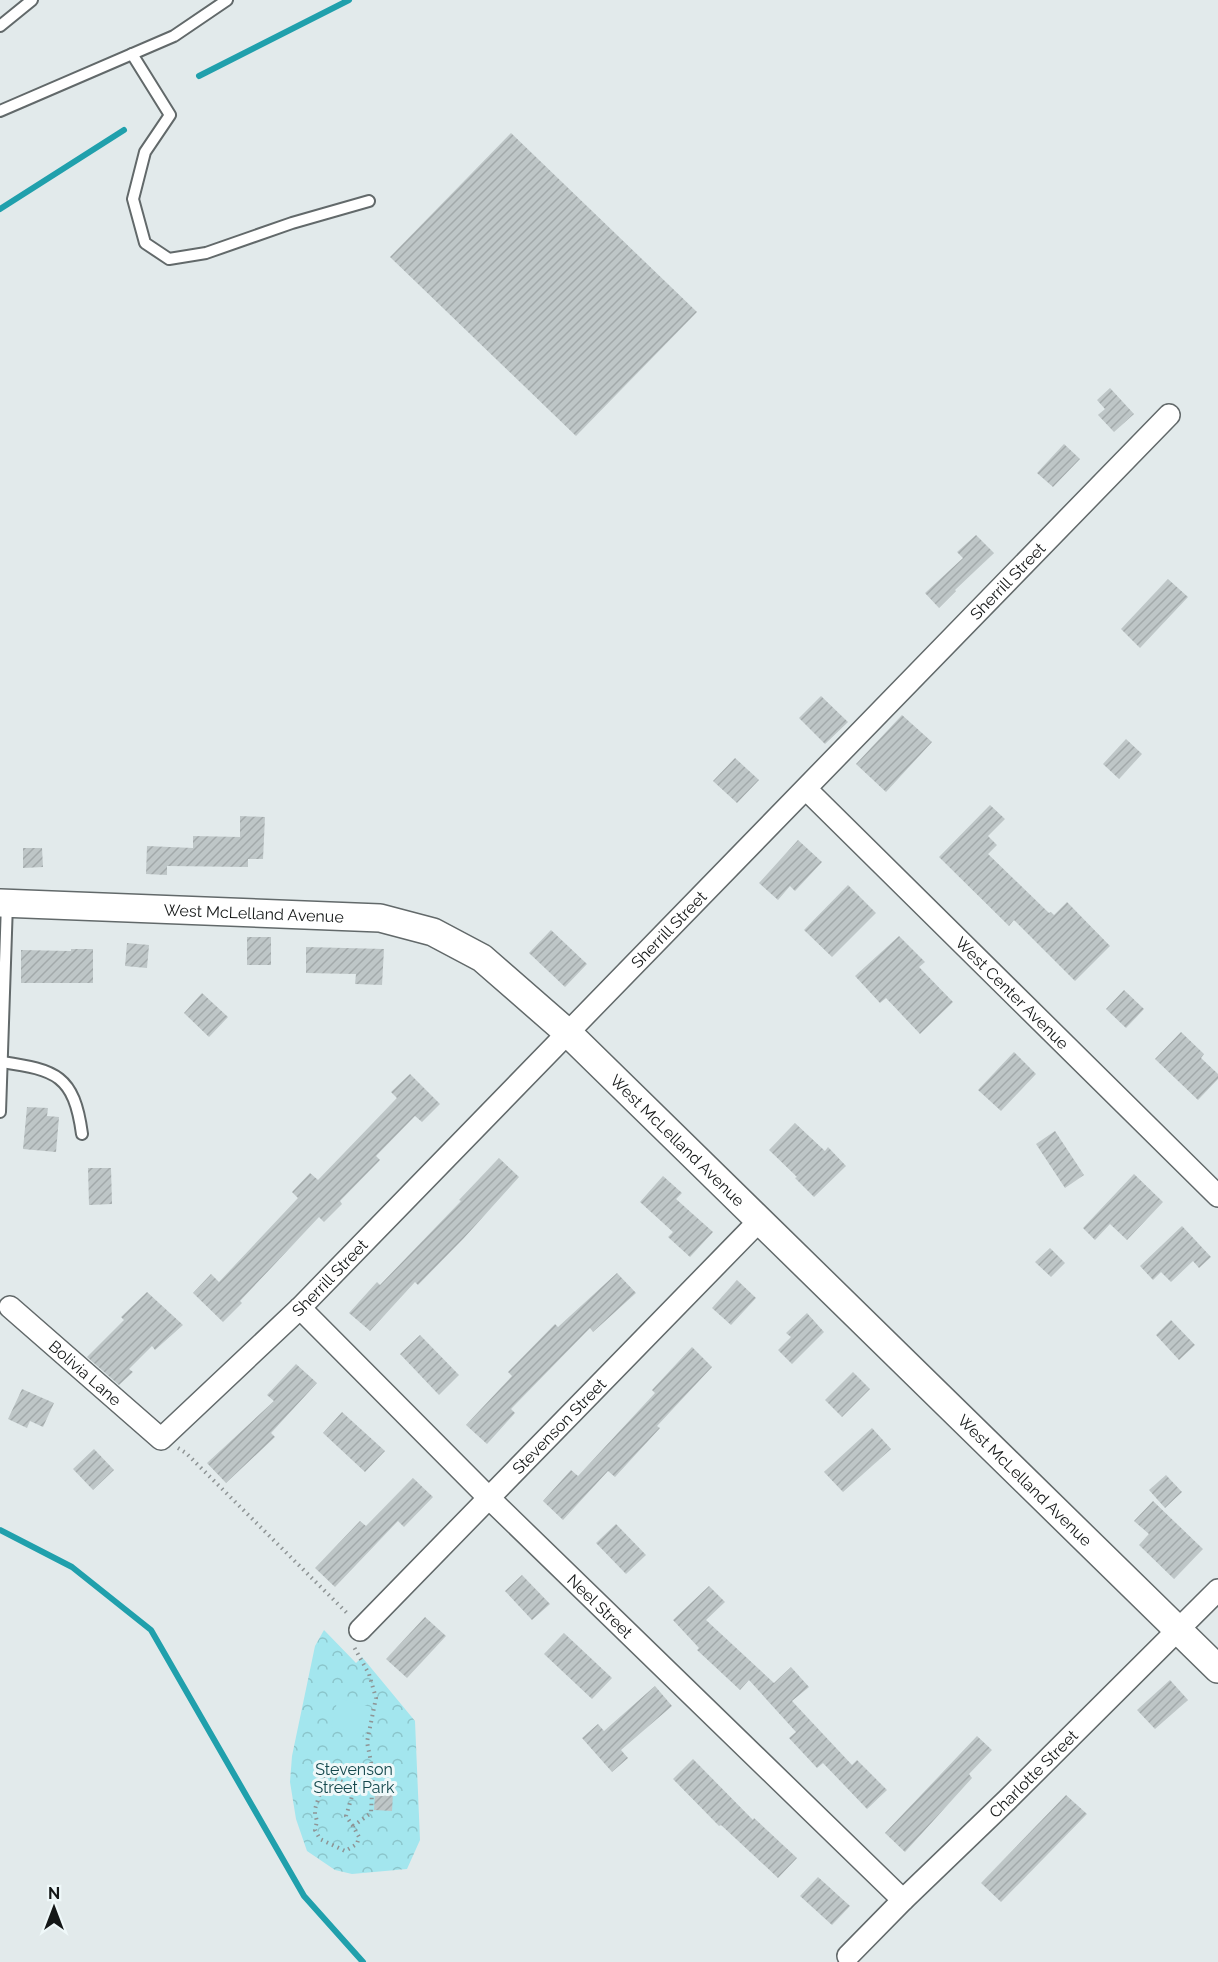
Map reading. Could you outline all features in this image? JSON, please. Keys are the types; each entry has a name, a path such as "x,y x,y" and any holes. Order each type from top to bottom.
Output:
{"street":[{"name":"Sherrill Street","path":"161,1438 300,1308 1168,415"},
{"name":"West Center Avenue","path":"806,789 1218,1196"},
{"name":"West McLelland Avenue","path":"3,903 380,918 434,933 482,958 568,1033 1218,1669"},
{"name":"Stevenson Street","path":"361,1629 759,1221"},
{"name":"Bolivia Lane","path":"10,1307 161,1438"},
{"name":"Neel Street","path":"300,1308 489,1498 903,1900"},
{"name":"Charlotte Street","path":"845,1959 1218,1590"}],"lane":[{"path":"0,26 32,0"},
{"path":"0,111 174,36 226,0"},
{"path":"132,54 170,115 145,152 133,199 145,243 169,259 206,253 292,223 369,201"},
{"path":"0,1112 3,903"},
{"path":"2,1062 34,1066 49,1071 61,1079 76,1102 82,1134"}],"path":[{"path":"161,1438 186,1453 361,1629 353,1650 369,1674 376,1698 367,1742 373,1772 371,1813 353,1826"},
{"path":"331,1777 352,1786 353,1793 346,1816 353,1826 359,1838 357,1844 345,1851 316,1835 315,1809 325,1778 331,1777"}],"green space":[{"name":"Stevenson Street Park","path":"324,1630 356,1663 362,1657 415,1721 420,1840 407,1869 352,1874 335,1870 307,1851 296,1819 290,1782 292,1756 315,1646"},
{"path":"338,1698 371,1707 365,1735 331,1727"}],"building":[{"path":"511,133 697,312 576,436 390,257"},
{"path":"1110,388 1134,414 1114,432 1098,415 1105,409 1097,400"},
{"path":"1064,444 1080,459 1053,487 1037,473"},
{"path":"976,535 994,553 939,608 925,593 963,558 957,552"},
{"path":"1168,579 1188,597 1140,648 1121,629"},
{"path":"821,696 848,722 825,744 799,718"},
{"path":"902,715 932,742 886,792 856,764"},
{"path":"1126,739 1142,754 1119,779 1103,764"},
{"path":"735,758 759,780 737,803 713,781"},
{"path":"990,805 1005,819 988,836 997,845 988,854 1049,913 1054,915 1067,902 1110,946 1075,981 1014,920 1009,926 939,857"},
{"path":"240,816 265,817 263,859 248,859 248,867 167,866 167,875 146,874 147,846 193,848 193,836 240,837"},
{"path":"798,840 822,862 795,891 790,886 778,900 759,883"},
{"path":"23,848 42,848 43,867 23,868"},
{"path":"848,885 876,913 832,957 804,930"},
{"path":"551,930 587,964 565,987 529,953"},
{"path":"899,936 925,962 919,967 953,1002 920,1034 886,998 880,1003 855,976"},
{"path":"247,937 271,937 271,965 247,965"},
{"path":"127,943 149,945 147,968 125,966"},
{"path":"306,947 384,949 382,985 355,984 356,974 306,973"},
{"path":"71,949 93,949 93,983 21,983 21,950 71,951"},
{"path":"1124,990 1144,1009 1126,1028 1106,1009"},
{"path":"202,993 228,1017 209,1037 184,1013"},
{"path":"1181,1032 1204,1054 1201,1058 1218,1074 1218,1079 1198,1100 1155,1059"},
{"path":"1014,1052 1036,1074 1001,1111 978,1090"},
{"path":"410,1074 440,1104 422,1122 415,1116 376,1156 380,1160 340,1201 342,1204 324,1222 319,1217 223,1322 193,1293 211,1274 219,1282 298,1198 292,1192 310,1173 318,1180 397,1098 391,1092"},
{"path":"27,1107 48,1108 47,1116 59,1117 56,1152 23,1149"},
{"path":"795,1123 825,1151 828,1147 846,1166 814,1197 769,1150"},
{"path":"1055,1131 1084,1175 1065,1188 1036,1144"},
{"path":"499,1158 519,1177 464,1238 418,1285 415,1282 370,1331 349,1313 377,1282 380,1285"},
{"path":"88,1168 111,1168 112,1204 89,1205"},
{"path":"1134,1174 1163,1202 1127,1240 1110,1224 1095,1240 1083,1228"},
{"path":"663,1176 682,1193 676,1199 713,1232 690,1257 668,1237 673,1232 640,1202"},
{"path":"1182,1226 1211,1257 1199,1268 1193,1261 1171,1282 1161,1272 1153,1280 1140,1266"},
{"path":"1050,1248 1065,1263 1051,1277 1035,1262"},
{"path":"617,1273 636,1293 593,1332 590,1328 511,1409 515,1413 487,1444 466,1425 512,1376 508,1372 555,1324 558,1327"},
{"path":"737,1280 756,1298 731,1325 712,1308"},
{"path":"147,1292 183,1325 155,1350 152,1346 129,1369 133,1372 119,1385 87,1357 124,1320 121,1317"},
{"path":"807,1313 824,1332 792,1364 778,1350 791,1337 786,1333"},
{"path":"1171,1320 1195,1345 1179,1360 1156,1335"},
{"path":"420,1335 459,1375 439,1395 400,1354"},
{"path":"692,1347 712,1367 657,1426 660,1428 615,1477 608,1471 563,1520 543,1501 571,1470 578,1476 655,1393 652,1390"},
{"path":"296,1364 317,1383 271,1433 275,1437 226,1483 207,1463 274,1401 267,1395"},
{"path":"853,1372 870,1389 842,1417 825,1400"},
{"path":"22,1389 54,1403 43,1427 30,1421 27,1428 8,1419"},
{"path":"342,1412 385,1451 365,1472 323,1433"},
{"path":"872,1428 891,1449 843,1492 824,1472"},
{"path":"94,1449 114,1470 93,1490 73,1469"},
{"path":"1166,1475 1182,1492 1165,1508 1149,1490"},
{"path":"413,1478 433,1497 404,1527 398,1521 335,1587 315,1568 360,1521 366,1526"},
{"path":"1153,1501 1203,1549 1174,1579 1139,1545 1149,1534 1134,1521"},
{"path":"616,1524 646,1555 626,1574 596,1543"},
{"path":"522,1575 550,1604 532,1620 505,1591"},
{"path":"709,1586 725,1602 706,1620 774,1683 791,1667 809,1687 792,1701 852,1765 857,1760 887,1790 867,1809 823,1763 817,1768 789,1738 796,1732 749,1680 740,1690 697,1650 699,1648 673,1620"},
{"path":"425,1617 446,1636 407,1678 386,1659"},
{"path":"564,1633 612,1678 592,1699 544,1654"},
{"path":"1170,1680 1188,1700 1155,1729 1137,1710"},
{"path":"655,1686 672,1706 621,1750 628,1758 612,1772 582,1738 598,1724 604,1731"},
{"path":"977,1736 992,1750 969,1774 972,1778 905,1852 885,1833"},
{"path":"693,1759 753,1820 754,1818 797,1858 778,1878 721,1825 719,1826 673,1779"},
{"path":"375,1793 393,1794 392,1811 374,1810"},
{"path":"1066,1795 1087,1814 1001,1902 981,1883"},
{"path":"818,1877 850,1906 832,1925 800,1896"}],"waterway":[{"path":"199,76 349,0"},
{"path":"0,209 124,130"},
{"path":"0,1530 72,1567 151,1630 304,1896 363,1962"}]}
